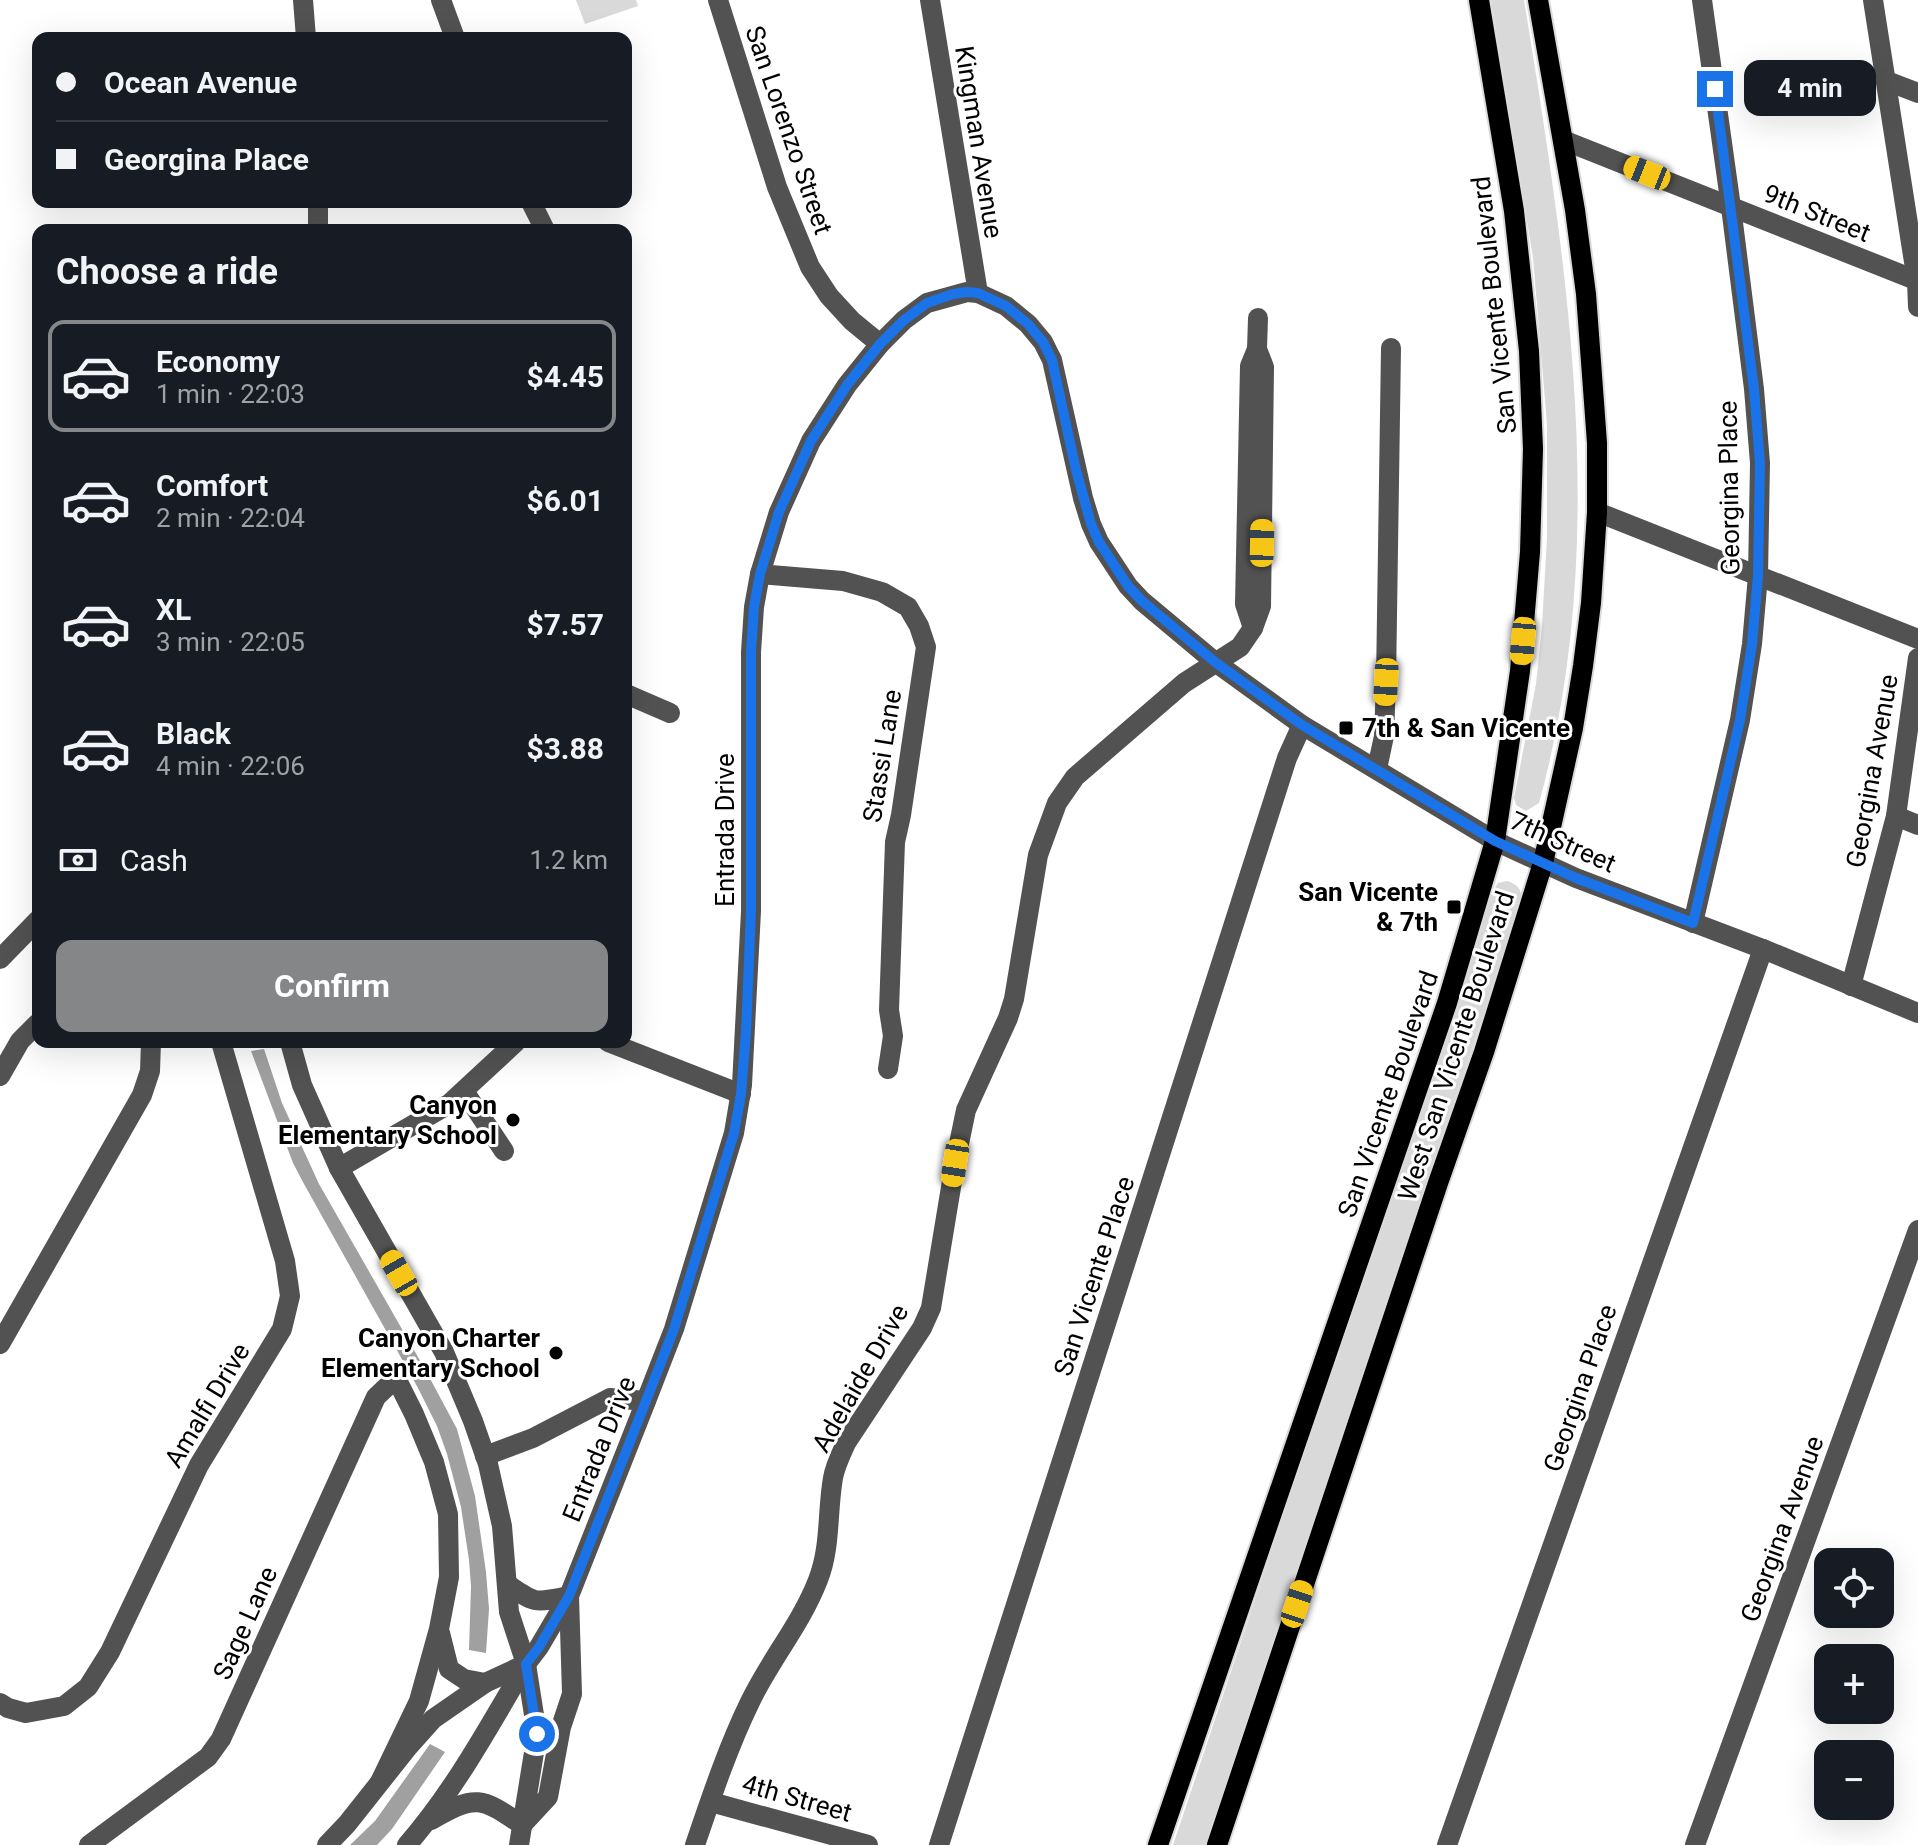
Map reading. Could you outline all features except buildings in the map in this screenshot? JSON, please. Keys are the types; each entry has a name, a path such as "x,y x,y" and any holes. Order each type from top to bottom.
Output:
{"main road":[{"name":"San Vicente Boulevard","path":"1158,1845 1447,1003 1495,841 1520,671 1530,552 1533,449 1529,351 1514,211 1479,0"},
{"name":"West San Vicente Boulevard","path":"1217,1845 1484,1052 1543,863 1573,728 1591,603 1597,512 1597,443 1586,294 1575,210 1538,0"}],"street":[{"path":"303,0 306,32"},
{"path":"441,0 453,32"},
{"name":"San Lorenzo Street","path":"718,0 777,187 810,267 829,296 852,321 880,344"},
{"name":"Kingman Avenue","path":"930,0 978,293"},
{"name":"Georgina Place","path":"1693,923 1740,720 1752,644 1758,576 1760,463 1754,389 1702,0"},
{"path":"1873,0 1917,281 1918,307"},
{"path":"1887,81 1918,93"},
{"name":"9th Street","path":"1563,140 1917,281"},
{"path":"978,293 1006,306 1028,324 1043,342 1052,360 1083,498 1091,524 1112,563 1142,601 1215,662"},
{"name":"Entrada Drive","path":"407,1845 456,1782 569,1596 674,1329 734,1133 741,1094 751,911 751,652 754,607 760,574 779,512 811,441 847,385 880,344 927,303 953,294 978,293"},
{"name":"Adelaide Drive","path":"703,1843 721,1772 750,1702 810,1600 820,1577 827,1552 833,1478 842,1451 922,1328 931,1308 966,1110 1014,999 1038,855 1057,803 1075,777 1184,683 1240,647 1253,628 1261,606 1255,482 1264,367 1257,349 1258,318"},
{"path":"1377,769 1384,736 1386,682 1391,348"},
{"path":"1597,512 1918,639"},
{"name":"Stassi Lane","path":"760,574 843,581 882,592 908,607 926,647 895,842 889,1010 893,1036 888,1069"},
{"name":"Georgina Avenue","path":"1851,986 1896,816 1918,658"},
{"name":"7th Street","path":"1215,662 1302,725 1495,841 1576,878 1763,949 1918,1013"},
{"path":"632,697 670,713"},
{"name":"San Vicente Place","path":"939,1845 1287,758 1302,725"},
{"path":"1896,816 1918,825"},
{"path":"0,959 32,926"},
{"name":"Georgina Place","path":"1447,1845 1763,949"},
{"path":"0,1076 20,1041 32,1029"},
{"path":"0,1344 142,1095 150,1071 151,1048"},
{"name":"Amalfi Drive","path":"0,1703 26,1713 64,1706 88,1687 110,1652 199,1465 282,1329 290,1296 285,1261 223,1048"},
{"path":"292,1048 302,1085 339,1168 444,1352 485,1456 502,1526 509,1612 526,1664 537,1734 521,1835"},
{"path":"339,1168 449,1104 510,1048"},
{"path":"623,1048 741,1094"},
{"path":"464,1091 504,1151"},
{"name":"Georgina Avenue","path":"1695,1845 1918,1230"},
{"name":"Sage Lane","path":"89,1845 208,1757 221,1739 376,1397 396,1378 434,1462 448,1514 449,1577 439,1629"},
{"path":"485,1456 533,1438 610,1398 646,1401"},
{"path":"507,1584 528,1599 539,1602 569,1596 572,1694 561,1727 548,1797 521,1835"},
{"path":"439,1629 449,1669 464,1679 485,1683"},
{"path":"380,1782 419,1701 439,1629"},
{"path":"327,1845 433,1719 485,1683 526,1664"},
{"path":"426,1823 454,1806 480,1802 493,1805 521,1835"},
{"name":"4th Street","path":"711,1802 868,1845"}],"shaded area":[{"path":"576,0 636,0 638,6 585,24"},
{"path":"1491,0 1524,0 1555,200 1575,402 1578,503 1574,603 1561,704 1539,803 1526,811 1516,805 1514,798 1536,684 1542,626 1547,537 1547,424 1533,258"},
{"path":"1507,881 1519,888 1521,902 1207,1845 1173,1845 1491,893 1498,883"},
{"path":"264,1049 282,1103 319,1184 457,1429 475,1496 486,1572 489,1609 486,1653 469,1650 469,1560 461,1507 437,1426 293,1163 251,1051"},
{"path":"430,1744 445,1752 392,1829 377,1845 350,1845 375,1821"}],"place":[{"name":"7th & San Vicente","path":"1346,728"},
{"name":"San Vicente & 7th","path":"1454,907"},
{"name":"Canyon Elementary School","path":"513,1120"},
{"name":"Canyon Charter Elementary School","path":"556,1353"}],"route":[{"path":"537,1734 526,1664 569,1596 646,1401 674,1329 734,1133 742,1085 751,911 751,652 754,607 760,574 779,512 811,441 847,385 880,344 927,303 967,292 978,293 1006,306 1028,324 1043,342 1052,360 1091,524 1112,563 1142,601 1215,662 1302,725 1495,841 1576,878 1693,923 1740,720 1752,644 1758,576 1760,463 1754,389 1715,89"}]}
